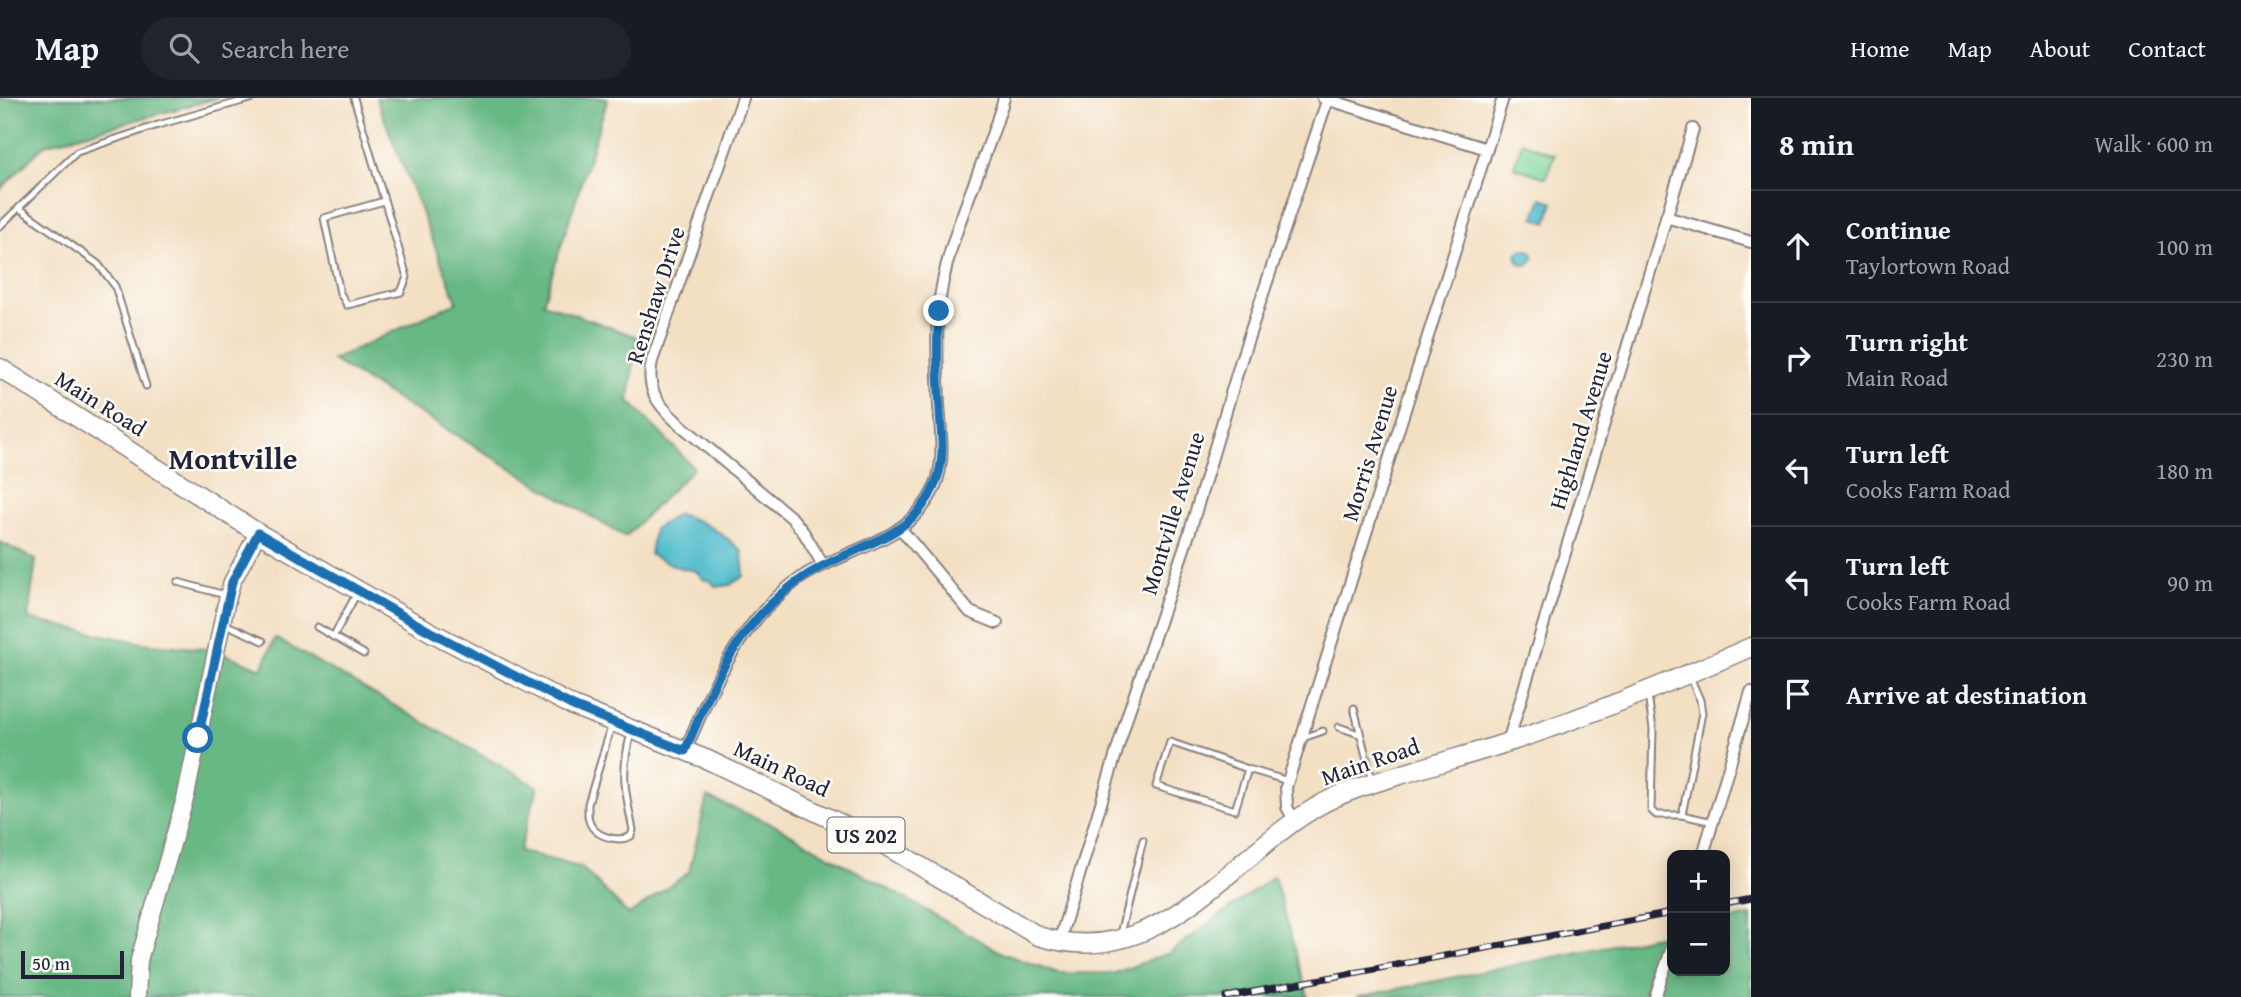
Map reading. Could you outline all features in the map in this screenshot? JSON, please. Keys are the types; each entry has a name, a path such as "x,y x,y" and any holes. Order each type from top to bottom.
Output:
{"main road":[{"name":"Main Road","path":"0,368 258,533 358,592 573,706 685,751 793,799 883,844 1038,936 1059,943 1090,945 1119,941 1164,921 1196,901 1294,820 1321,804 1373,783 1508,742 1648,692 1751,647"}],"street":[{"name":"Renshaw Drive","path":"743,98 652,361 650,380 654,398 660,405 793,519 823,565"},
{"path":"685,751 714,683 750,626 790,587 823,565 878,542 900,528 918,513 929,498 940,472 942,445 936,339 943,283 1004,98"},
{"name":"Morris Avenue","path":"1294,820 1287,807 1286,787 1503,98"},
{"path":"1326,99 1487,149"},
{"name":"Montville Avenue","path":"1059,943 1128,714 1189,534 1242,357 1326,99"},
{"name":"Highland Avenue","path":"1508,742 1693,129"},
{"path":"1666,217 1751,242"},
{"path":"900,528 970,612 996,623"},
{"path":"136,997 139,960 186,795 232,582 258,533"},
{"path":"1705,850 1751,692"},
{"path":"1655,997 1667,962"}],"lane":[{"path":"0,226 77,152 253,98"},
{"path":"354,98 407,277 401,292 347,305 340,293 324,218 384,201"},
{"path":"19,208 98,264 115,286 146,386"},
{"path":"178,582 229,596"},
{"path":"333,636 358,592"},
{"path":"222,623 263,640"},
{"path":"317,627 364,654"},
{"path":"1682,815 1702,713 1700,700 1689,675"},
{"path":"1648,692 1653,729 1651,810 1656,815 1682,815 1713,822"},
{"path":"1354,708 1373,783"},
{"path":"612,722 588,803 587,817 593,828 607,837 620,839 631,836 633,830 624,784 624,760 631,730"},
{"path":"1339,727 1359,734"},
{"path":"1301,739 1323,731"},
{"path":"1248,769 1235,810 1156,786 1171,742 1288,781"},
{"path":"1119,941 1143,840"}],"green space":[{"path":"0,98 218,98 44,145 0,190"},
{"path":"376,98 608,98 543,303 637,337 629,401 694,468 625,537 332,360 457,302"},
{"path":"1522,142 1555,155 1546,178 1514,167"},
{"path":"0,542 36,560 28,619 142,643 215,650 262,669 275,638 538,787 519,851 582,868 629,915 689,872 707,797 778,827 1002,953 1058,973 1115,973 1169,953 1274,876 1308,997 0,997"},
{"path":"1751,916 1751,997 1497,997 1487,994 1473,997 1357,997 1667,934 1667,976 1730,976 1730,920"}],"water":[{"path":"1542,198 1553,202 1547,223 1534,218"},
{"path":"1522,249 1528,249 1533,257 1531,263 1522,265 1517,260 1517,254"},
{"path":"678,514 712,528 742,551 744,576 730,585 716,587 696,571 680,568 650,555 654,529"}],"railway":[{"path":"1730,903 1751,899"},
{"path":"1226,997 1667,914"}],"district":[{"name":"Montville","path":"233,458"}],"route":[{"path":"198,738 232,582 258,533 429,631 573,706 685,751 714,683 733,649 769,606 790,587 823,565 878,542 904,526 929,498 940,472 942,445 936,339 939,311"}]}
